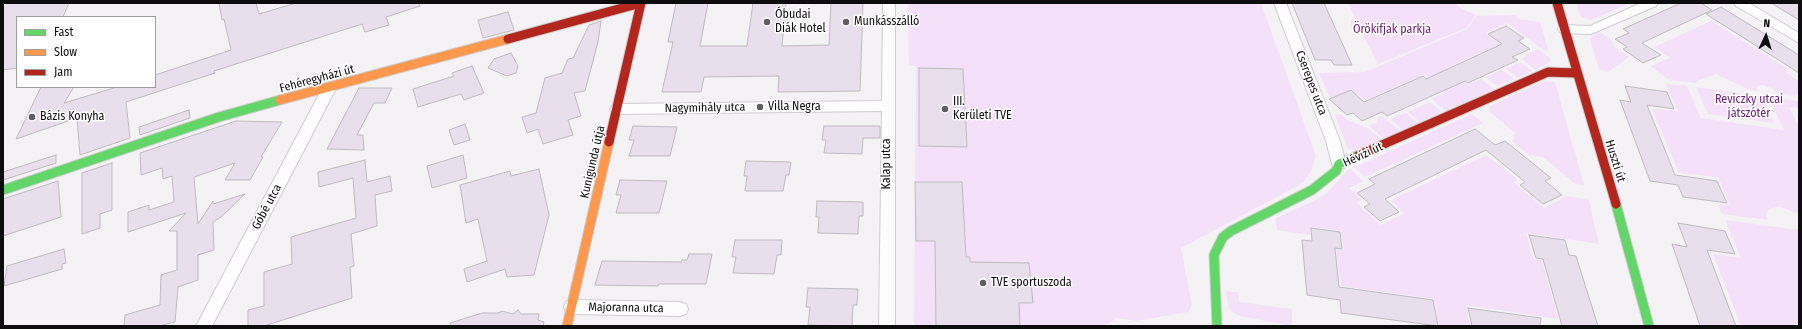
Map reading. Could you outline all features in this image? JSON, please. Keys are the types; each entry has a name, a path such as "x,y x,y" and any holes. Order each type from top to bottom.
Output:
{"street":[{"name":"Fehéregyházi út","path":"3,190 219,117 641,3"},
{"name":"Kunigunda útja","path":"567,326 618,109 641,3"},
{"name":"Kalap utca","path":"887,326 888,3"},
{"name":"Cserepes utca","path":"1280,3 1325,118 1339,164"},
{"name":"Huszti út","path":"1557,3 1576,73 1615,200 1649,326"},
{"path":"1564,29 1591,30 1652,3"},
{"path":"1740,3 1799,39"},
{"name":"Hévízi út","path":"1217,326 1214,255 1223,237 1231,231 1312,190 1326,181 1336,171 1339,164 1548,72 1555,71 1576,73"},
{"name":"Góbé utca","path":"204,326 330,87"},
{"name":"Nagymihály utca","path":"618,109 888,106"},
{"name":"Majoranna utca","path":"572,307 680,309"}],"green space":[{"path":"908,3 1261,3 1316,156 1312,169 1303,183 1181,248 1192,305 1188,312 1136,321 1117,318 1104,326 914,326 916,66 909,66"},
{"name":"Örökifjak parkja","path":"1348,3 1456,3 1460,8 1476,15 1466,28 1378,64 1363,34 1352,30 1351,20 1356,19"},
{"path":"1576,3 1630,3 1591,20 1581,17"},
{"path":"1515,15 1518,19 1540,22 1548,49 1545,51 1507,23 1486,33 1500,44 1447,68 1468,85 1481,79 1494,89 1445,111 1432,99 1445,92 1424,75 1365,100 1351,89 1330,98 1319,73 1365,72 1467,29 1476,16"},
{"path":"1711,21 1788,69 1785,72 1799,81 1799,94 1795,96 1777,93 1772,88 1763,85 1757,86 1757,91 1750,90 1716,74 1697,81 1696,83 1669,80 1651,66 1670,58 1654,47"},
{"path":"1600,32 1611,40 1615,47 1629,57 1608,72 1599,69 1590,39"},
{"path":"1538,49 1550,58 1550,62 1535,70 1522,59 1529,53"},
{"path":"1520,62 1532,71 1518,78 1506,69"},
{"path":"1502,70 1514,79 1497,86 1486,77"},
{"path":"1545,81 1555,82 1584,185 1574,183 1543,157 1529,155 1513,142 1515,133 1490,112 1489,106"},
{"path":"1666,84 1687,86 1701,118 1784,130 1768,97 1799,101 1799,108 1789,107 1799,126 1799,214 1781,207 1774,207 1768,210 1766,214 1768,220 1722,214 1718,204 1730,205 1718,177 1679,173 1652,109 1678,111"},
{"name":"Reviczky utcai játszótér","path":"1696,87 1760,96 1774,123 1708,114"},
{"path":"1430,102 1442,112 1420,122 1408,112"},
{"path":"1406,113 1418,123 1403,130 1390,119"},
{"path":"1341,114 1346,119 1367,128 1381,139 1359,150 1348,149 1335,115"},
{"path":"1472,114 1483,123 1365,177 1355,167"},
{"path":"1382,116 1400,131 1384,139 1369,126 1378,122 1375,119"},
{"path":"1486,155 1518,180 1514,183 1544,208 1567,196 1589,200 1599,244 1526,233 1533,259 1542,261 1558,319 1466,305 1470,326 1439,326 1434,299 1341,286 1336,249 1344,250 1341,231 1310,227 1310,235 1277,230 1276,218 1316,200 1327,193 1350,168 1363,181 1349,188 1362,200 1357,203 1380,225 1404,213 1391,200"},
{"path":"1725,220 1799,230 1799,326 1741,326 1713,254 1741,258"},
{"path":"1226,291 1238,292 1239,302 1292,309 1292,326 1240,316 1234,313 1229,308"}],"building":[{"path":"3,3 69,3 63,16 16,16 16,68 3,70"},
{"path":"219,3 256,3 259,14 296,3 419,3 420,6 386,17 389,25 365,32 362,24 214,71 215,73 126,102 130,138 80,155 77,118 16,139 41,88 73,88 64,103 114,88 156,88 156,75 231,50 224,19 222,20"},
{"path":"676,3 708,3 700,46 747,46 753,3 786,3 782,46 829,45 831,3 863,3 860,91 778,92 779,76 704,77 701,92 662,92 673,42 668,42"},
{"path":"1292,3 1324,3 1352,65 1334,65 1331,60 1315,60"},
{"path":"1681,3 1701,3 1712,10 1642,43 1661,55 1643,63 1623,49 1627,47 1615,39 1629,33 1623,29"},
{"path":"1771,3 1799,3 1799,20"},
{"path":"1721,7 1799,55 1799,73 1706,14"},
{"path":"508,12 514,30 483,38 478,20"},
{"path":"601,21 598,42 585,91 574,93 581,116 568,120 573,135 543,144 538,129 527,133 522,117 536,113 545,78 562,73 568,59 573,58 589,25"},
{"path":"1506,26 1524,38 1518,41 1530,49 1512,57 1518,60 1468,83 1465,81 1387,116 1382,112 1362,121 1353,113 1347,115 1329,99 1351,90 1364,102 1423,76 1426,79 1502,44 1488,34"},
{"path":"511,53 518,66 516,73 507,76 488,68 494,59"},
{"path":"472,66 484,93 464,100 461,94 418,107 413,89 454,76 452,73"},
{"name":"III. Kerületi TVE","path":"919,68 963,69 967,147 919,146"},
{"path":"1625,86 1667,92 1674,109 1647,105 1675,175 1717,181 1727,203 1683,197 1678,185 1650,181 1620,100 1631,102"},
{"path":"359,88 392,88 385,103 374,103 357,135 363,135 364,150 327,149"},
{"path":"189,110 190,118 140,135 139,127"},
{"path":"236,121 282,122 261,157 263,157 250,180 225,180 235,163 194,177 198,224 213,201 213,204 245,194 221,217 213,222 214,250 198,255 198,280 178,287 175,322 159,326 124,326 125,315 160,305 161,275 177,270 177,231 169,231 186,213 128,232 128,212 149,205 149,210 174,202 172,176 163,179 162,168 141,175 140,153"},
{"path":"465,124 470,140 454,145 449,130"},
{"path":"633,126 677,127 670,156 629,156 634,140 629,140"},
{"path":"824,126 880,126 880,138 863,138 862,154 824,153 826,140 822,140"},
{"path":"1475,129 1495,145 1505,141 1551,178 1545,181 1562,195 1543,204 1520,185 1525,182 1486,150 1385,199 1399,212 1380,221 1364,207 1370,204 1357,193 1375,184 1369,179"},
{"path":"56,155 56,163 3,180 3,172"},
{"path":"463,155 467,178 432,188 427,166"},
{"path":"365,160 367,182 390,176 392,191 375,195 377,226 351,234 354,266 350,267 352,298 264,326 248,326 248,310 264,306 264,272 292,264 291,237 356,218 353,178 319,187 318,172"},
{"path":"746,161 791,162 789,175 786,175 783,191 745,191 747,176 744,176"},
{"path":"112,163 112,210 100,214 100,228 82,234 82,173"},
{"path":"539,169 549,215 534,275 507,277 505,269 467,282 464,269 487,261 478,219 466,223 460,185 510,171 511,176"},
{"path":"620,180 667,181 659,213 616,213 621,195 616,195"},
{"path":"58,181 61,217 3,236 3,199"},
{"name":"TVE sportuszoda","path":"915,182 962,182 966,257 970,257 970,262 1029,263 1033,303 1019,303 1020,326 936,326 935,241 916,241"},
{"path":"817,201 863,202 863,216 859,216 858,234 818,233 819,217 816,217"},
{"path":"1678,223 1725,231 1735,254 1707,250 1736,326 1700,326 1672,244 1687,247"},
{"path":"1311,228 1340,232 1342,249 1335,248 1339,287 1433,300 1438,326 1341,313 1340,300 1307,295 1302,240 1312,241"},
{"path":"1529,235 1565,240 1569,255 1576,256 1598,326 1562,326 1543,259 1536,258"},
{"path":"735,240 782,240 781,255 777,255 774,274 733,273 736,257 732,257"},
{"path":"64,249 66,263 62,264 62,269 4,286 7,266"},
{"path":"689,254 712,254 706,284 659,284 658,286 595,285 602,261 681,262 682,260 687,260"},
{"path":"808,288 858,289 857,305 853,305 852,326 808,325 810,307 806,307"},
{"path":"1468,308 1541,318 1540,326 1472,326"},
{"path":"518,310 521,314 539,314 538,320 544,322 543,326 451,326 450,323 482,313 498,313 502,311 513,314"}],"traffic: fast":[{"path":"3,190 219,117 280,100"},
{"path":"1217,326 1214,255 1223,237 1231,231 1312,190 1336,171 1339,164 1359,155"},
{"path":"1616,204 1649,326"}],"traffic: slow":[{"path":"280,100 508,39"},
{"path":"567,326 609,142"}],"traffic: jam":[{"path":"508,39 641,3"},
{"path":"609,142 641,3"},
{"path":"1557,3 1616,204"},
{"path":"1359,155 1548,72 1576,73"}],"place":[{"name":"Óbudai Diák Hotel","path":"767,22"},
{"name":"Munkásszálló","path":"846,22"},
{"name":"Villa Negra","path":"760,107"},
{"name":"III. Kerületi TVE","path":"945,109"},
{"name":"Bázis Konyha","path":"32,117"},
{"name":"TVE sportuszoda","path":"983,283"}]}
